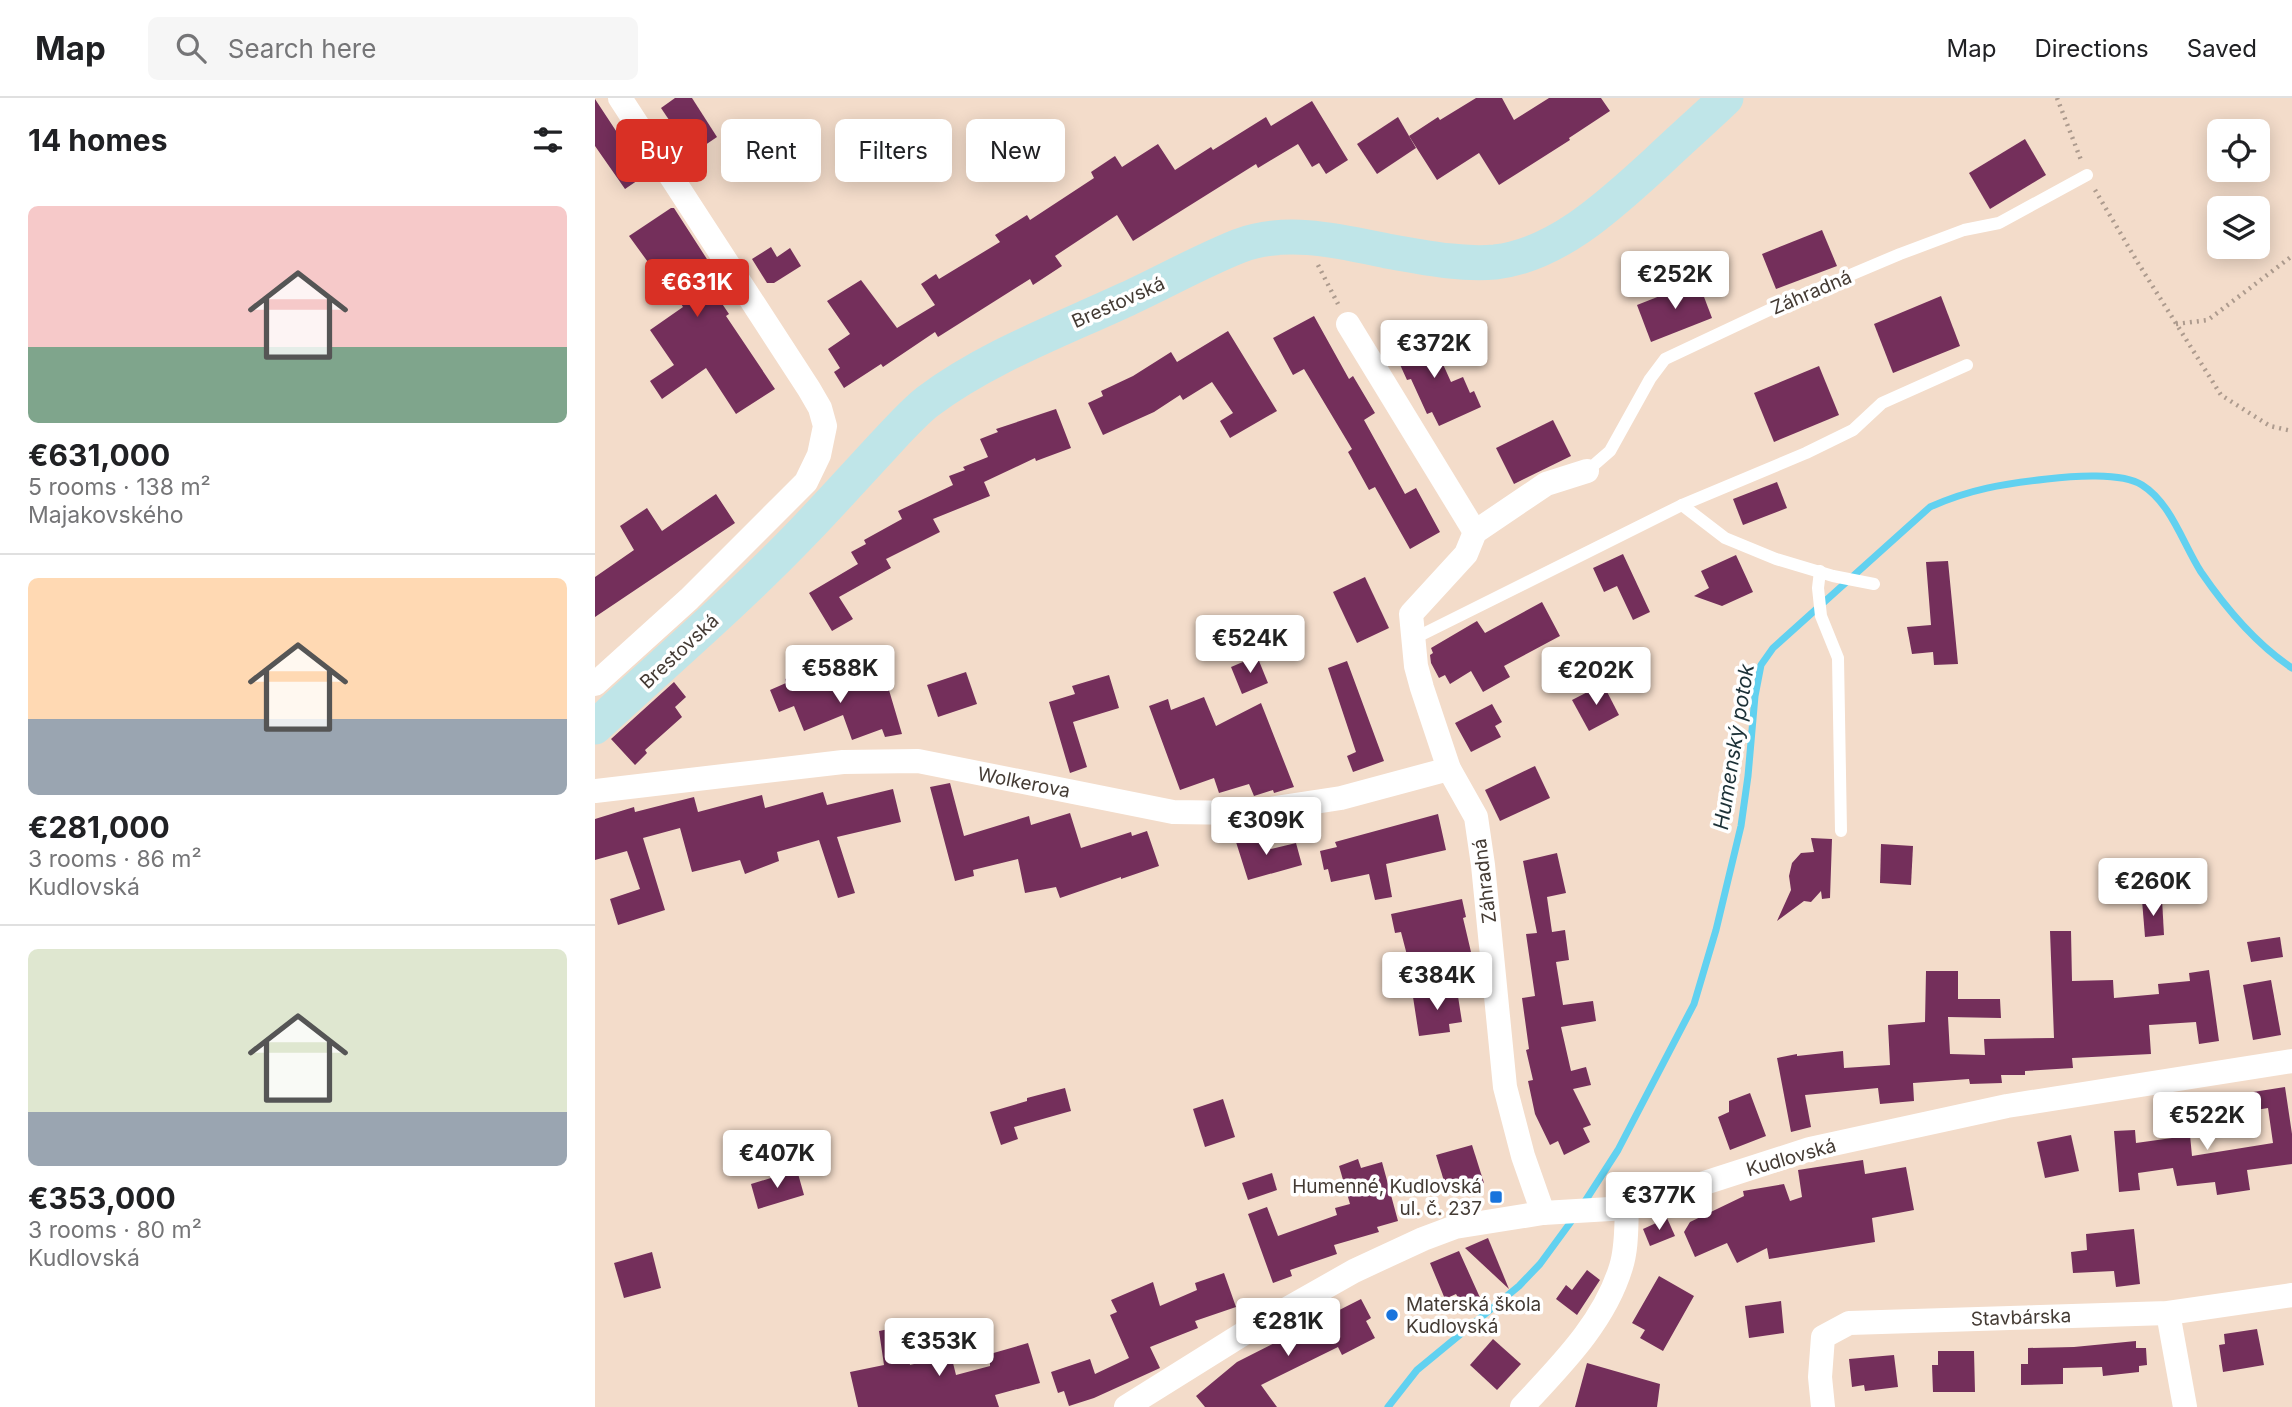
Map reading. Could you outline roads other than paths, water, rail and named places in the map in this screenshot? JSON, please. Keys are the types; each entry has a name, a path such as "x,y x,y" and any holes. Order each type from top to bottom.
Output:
{"street":[{"name":"Brestovská","path":"595,684 689,599 806,482 819,456 825,426 820,408 809,389 620,98"},
{"name":"Brestovská","path":"595,727 787,547 926,403 969,375 1052,332 1221,253 1257,241 1303,238 1336,240 1441,260 1496,262 1518,256 1573,233 1611,203 1726,98"},
{"path":"1349,324 1475,532"},
{"name":"Záhradná","path":"1552,1212 1523,1156 1505,1087 1476,817 1449,769 1416,666 1411,614 1466,554 1475,532 1546,484 1587,471"},
{"name":"Wolkerova","path":"595,791 843,762 918,761 1173,812 1243,813 1341,798 1449,769"},
{"name":"Kudlovská","path":"1126,1407 1246,1332 1377,1260 1455,1227 1552,1212 1627,1208 1823,1146 2007,1106 2292,1061"},
{"path":"1522,1407 1568,1358 1599,1314 1621,1268 1626,1248 1627,1208"},
{"name":"Stavbárska","path":"1823,1407 1820,1377 1823,1337 1849,1323 2168,1313 2292,1295"},
{"path":"2168,1313 2185,1407"}],"lane":[{"name":"Záhradná","path":"1587,471 1610,451 1650,379 1665,359 1784,303 1900,254 1964,230 1999,223 2087,175"},
{"path":"1413,639 1682,505 1806,453 1853,430 1882,404 1967,365"},
{"path":"1682,505 1725,538 1776,559 1871,584"},
{"path":"1820,571 1818,588 1821,615 1838,658 1841,831"}],"waterway":[{"name":"Humenský potok","path":"1582,1206 1618,1150 1694,1004 1716,930 1741,826 1755,696 1761,665 1773,648 1930,507 2001,485 2069,477 2122,478 2142,485 2169,513 2201,572 2220,598 2266,648 2292,668"},
{"name":"Humenský potok","path":"1388,1407 1417,1370 1519,1286 1540,1264 1573,1219"}],"place":[{"name":"Humenné, Kudlovská ul. č. 237","path":"1496,1197"},
{"name":"Materská škola Kudlovská","path":"1392,1315"}]}
